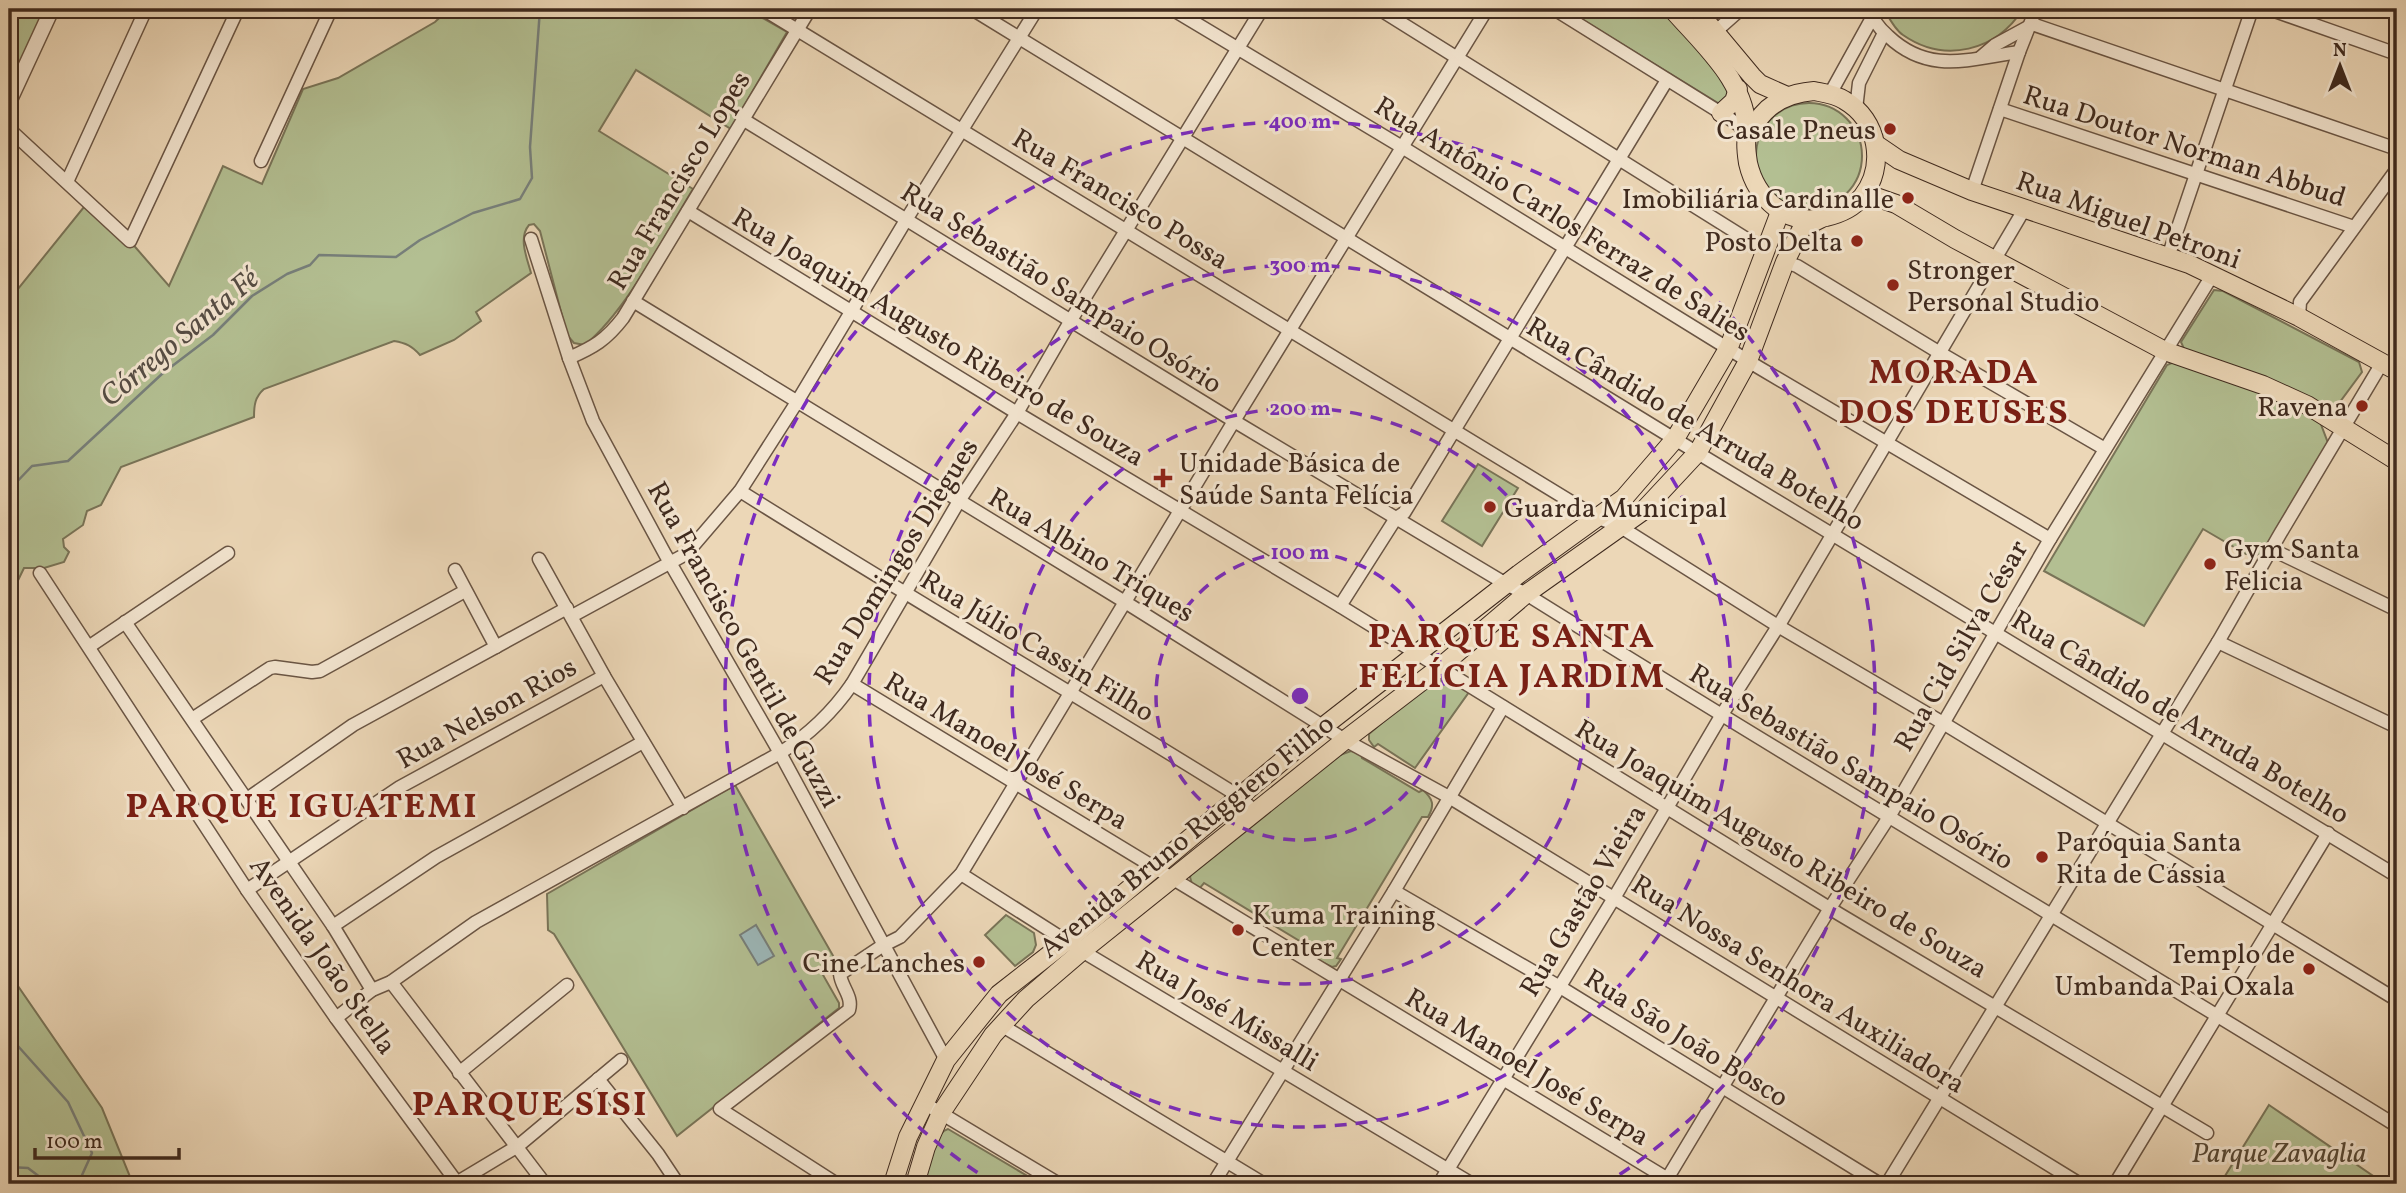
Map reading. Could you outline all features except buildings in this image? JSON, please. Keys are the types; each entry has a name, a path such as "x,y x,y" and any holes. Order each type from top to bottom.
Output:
{"main road":[{"path":"1672,9 1738,89 1748,118 1747,137 1747,158 1752,180 1764,199 1780,212 1799,218 1820,219 1838,214 1861,198 1875,168 1877,145 1870,126 1856,109 1830,94 1814,91 1787,96 1762,114 1747,137"},
{"path":"1696,9 1760,84 1787,96"},
{"path":"1721,113 1734,101 1738,89"},
{"name":"Rua Miguel Petroni","path":"1877,145 1899,160 1972,191 2168,257 2294,309 2390,367"},
{"path":"1861,198 1876,197 1896,204 1955,239 2165,351 2263,385 2307,405 2397,461"},
{"name":"Avenida Bruno Ruggiero Filho","path":"915,1184 926,1147 941,1113 1001,1025 1075,946 1154,868 1324,726 1506,584 1624,498 1675,439 1729,347 1780,212"},
{"name":"Avenida Bruno Ruggiero Filho","path":"893,1184 908,1137 946,1059 999,994 1173,880 1345,740 1439,668 1526,594 1643,511 1698,452 1748,360 1802,228 1820,219"}],"street":[{"path":"9,102 52,9"},
{"path":"67,182 146,9"},
{"path":"9,129 130,241 238,9"},
{"path":"261,161 331,9"},
{"name":"Rua Francisco Possa","path":"763,9 1596,517 1619,526 1779,626 2397,1000"},
{"name":"Rua Francisco Lopes","path":"569,358 595,346 610,334 633,301 810,9"},
{"name":"Rua Cândido de Arruda Botelho","path":"972,9 2397,876"},
{"path":"247,799 353,725 496,647 686,554 740,491 853,312 906,220 1037,9"},
{"name":"Rua Antônio Carlos Ferraz de Salies","path":"1172,9 1886,444 2050,539"},
{"name":"Rua Domingos Diegues","path":"336,1018 372,990 391,982 476,922 683,808 808,735 852,684 959,501 1017,413 1126,229 1262,9"},
{"path":"1379,9 1766,251"},
{"path":"837,1184 720,1109 849,1010 851,1003 840,974 907,931 961,874 1234,421 1487,9"},
{"path":"1554,9 1721,113 1739,125 1747,137"},
{"path":"1715,32 1741,9"},
{"path":"1972,191 2036,9"},
{"path":"2168,257 2252,9"},
{"path":"2269,9 2397,54"},
{"path":"1871,13 1884,33 1896,44 1937,62 1959,62 2019,52"},
{"path":"1830,94 1871,13"},
{"path":"1982,58 1995,45 2030,26 2225,89 2397,149"},
{"path":"1856,109 1859,83 1884,33"},
{"path":"1982,58 1994,60 2006,70 2008,83"},
{"path":"1340,606 1396,518 1404,513 1667,80"},
{"name":"Rua Doutor Norman Abbud","path":"2000,109 2354,227"},
{"name":"Rua Sebastião Sampaio Osório","path":"744,120 1234,421 1526,594 1721,716 2397,1126"},
{"path":"2294,309 2397,169"},
{"name":"Rua Gastão Vieira","path":"1439,1184 1614,898 1721,716 1779,626 2025,208"},
{"name":"Rua Joaquim Augusto Ribeiro de Souza","path":"688,211 1017,413 1340,606 1830,908 2207,1133"},
{"name":"Rua Francisco Gentil de Guzzi","path":"531,239 569,358 593,421 670,563 780,753 946,1059"},
{"path":"1786,262 1797,266 2105,449"},
{"name":"Rua Cid Silva César","path":"1669,1182 1721,1088 1830,908 1889,817 2050,539 2213,274"},
{"name":"Rua Albino Triques","path":"633,301 1345,740"},
{"path":"1887,1184 2053,916 2343,429 2390,367"},
{"name":"Rua Júlio Cassin Filho","path":"740,491 1240,797 1256,813"},
{"path":"2271,549 2397,610"},
{"path":"90,646 228,553"},
{"path":"539,559 604,676 683,808"},
{"path":"455,570 496,647"},
{"name":"Avenida João Stella","path":"40,573 247,890 336,1018 458,1183"},
{"path":"192,719 270,668 320,671 466,591"},
{"path":"125,622 247,799 288,864 333,926 372,990"},
{"path":"2218,642 2395,722"},
{"name":"Rua Nelson Rios","path":"247,890 400,786 604,676"},
{"name":"Rua Manoel José Serpa","path":"852,684 1669,1182"},
{"path":"1213,1184 1394,891 1503,707"},
{"name":"Rua Nossa Senhora Auxiliadora","path":"1345,740 1449,797 2080,1184"},
{"path":"333,926 436,857 643,742"},
{"path":"2115,1184 2328,833"},
{"name":"Rua José Missalli","path":"961,874 1075,946 1472,1184"},
{"name":"Rua São João Bosco","path":"1394,891 1560,987 1880,1184"},
{"path":"391,982 545,1184"},
{"path":"459,1073 567,985"},
{"path":"1001,1025 1264,1184"},
{"path":"458,1183 518,1146 621,1059"},
{"path":"598,1079 658,1154 678,1184"},
{"path":"924,1103 1059,1184"}],"green space":[{"path":"9,9 48,9 9,97"},
{"path":"449,9 747,9 787,32 731,129 636,70 599,131 693,189 630,293 601,330 585,345 574,343 567,335 540,231 534,224 529,225 524,242 531,273 476,312 481,321 454,340 420,355 408,345 394,341 264,389 256,402 254,417 121,467 101,505 87,511 83,525 63,539 64,547 69,552 64,562 44,568 24,568 9,599 9,300 88,202 130,241 169,286 223,166 262,184 303,89 338,78 435,22"},
{"path":"1565,9 1665,9 1732,92 1718,103"},
{"path":"1884,9 2023,9 1999,35 1969,49 1952,51 1919,44 1903,35"},
{"path":"1809,103 1829,107 1846,119 1858,136 1862,156 1858,176 1846,193 1829,205 1809,209 1789,205 1772,193 1760,176 1756,156 1760,136 1772,119 1789,107"},
{"path":"2214,290 2223,291 2359,362 2362,372 2331,414 2185,351 2181,342"},
{"path":"2174,362 2260,386 2320,422 2328,443 2263,555 2246,554 2203,529 2144,626 2044,571 2167,365"},
{"path":"1478,464 1518,488 1482,546 1442,521"},
{"path":"1447,681 1469,692 1415,768 1378,744 1374,747 1369,740 1369,734 1429,682"},
{"path":"1351,751 1361,753 1362,758 1419,792 1423,790 1431,799 1432,809 1428,817 1422,817 1337,958 1341,959 1332,967 1313,958 1316,951 1204,883 1199,889 1192,884 1190,877 1192,872 1340,755"},
{"path":"735,785 839,966 823,975 839,1003 839,1008 677,1136 554,934 548,930 547,894"},
{"path":"1006,915 1034,933 1036,945 1033,952 1015,966 985,935"},
{"path":"9,973 102,1108 133,1184 9,1184"},
{"name":"Parque Zavaglia","path":"2269,1105 2385,1184 2220,1184"},
{"path":"948,1129 1041,1184 923,1184 938,1137"}],"water":[{"path":"756,925 774,956 758,965 740,935"}],"waterway":[{"name":"Córrego Santa Fé","path":"9,490 32,466 68,461 163,373 213,335 252,296 287,274 310,265 319,255 396,257 420,240 473,213 520,199 532,178 530,147 540,9"},
{"path":"9,1036 68,1102 92,1153 78,1184"},
{"path":"9,1167 28,1168 49,1184"}],"place":[{"name":"Casale Pneus","path":"1890,129"},
{"name":"Imobiliária Cardinalle","path":"1908,198"},
{"name":"Posto Delta","path":"1857,241"},
{"name":"Stronger Personal Studio","path":"1893,285"},
{"name":"Ravena","path":"2362,406"},
{"name":"Unidade Básica de Saúde Santa Felícia","path":"1163,478"},
{"name":"Guarda Municipal","path":"1490,507"},
{"name":"Gym Santa Felicia","path":"2210,564"},
{"name":"Paróquia Santa Rita de Cássia","path":"2042,857"},
{"name":"Kuma Training Center","path":"1238,930"},
{"name":"Cine Lanches","path":"979,962"},
{"name":"Templo de Umbanda Pai Oxala","path":"2309,969"}],"district":[{"name":"MORADA DOS DEUSES","path":"1954,391"},
{"name":"PARQUE SANTA FELÍCIA JARDIM","path":"1512,655"},
{"name":"PARQUE IGUATEMI","path":"302,805"},
{"name":"PARQUE SISI","path":"530,1103"}]}
